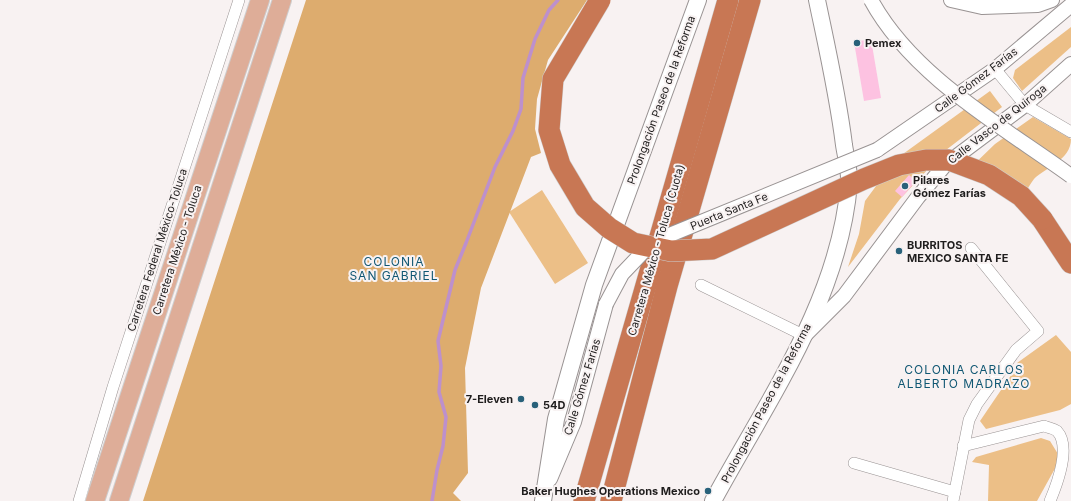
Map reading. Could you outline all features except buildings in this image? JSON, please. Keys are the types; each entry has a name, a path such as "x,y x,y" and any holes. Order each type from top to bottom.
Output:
{"highway":[{"path":"600,0 553,79 550,130 560,165 585,207 609,228 633,244 671,251 712,249 864,180 899,166 926,160 949,160 989,175 1021,196 1042,219 1071,263"},
{"name":"Carretera México - Toluca (Cuota)","path":"584,501 728,0"},
{"name":"Carretera México - Toluca (Cuota)","path":"611,501 667,286 750,0"}],"main road":[{"name":"Carretera México - Toluca","path":"95,501 260,0"},
{"name":"Carretera México - Toluca","path":"119,501 282,0"},
{"name":"Prolongación Paseo de la Reforma","path":"544,496 556,419 594,285 698,0"},
{"name":"Prolongación Paseo de la Reforma","path":"713,501 805,336 828,281 842,230 849,183 841,116 817,0"}],"street":[{"name":"Carretera Federal México-Toluca","path":"79,501 113,387 239,0"},
{"path":"871,0 880,17 898,41 934,76 1071,176"},
{"path":"951,0 982,7 1038,5 1052,0"},
{"name":"Calle Gómez Farías","path":"877,150 995,69 1071,5"},
{"name":"Calle Vasco de Quiroga","path":"805,336 844,296 913,203 945,166 1025,105 1071,64"},
{"path":"995,69 1025,105 1071,132"},
{"name":"Puerta Santa Fe","path":"606,304 622,274 638,257 672,234 877,150"},
{"path":"854,463 954,496 969,420 977,404 1016,350 1038,331 971,248"},
{"path":"701,285 805,336"},
{"name":"Calle Gómez Farías","path":"544,496 574,422 606,304"},
{"path":"963,446 1044,426 1056,430 1064,438 1067,449 1066,461 1050,501"}],"shaded area":[{"path":"306,0 587,0 548,60 537,99 535,129 541,153 531,157 481,288 465,368 468,473 453,493 461,501 143,501"},
{"path":"1071,27 1071,47 1022,91 1013,78 1015,70"},
{"path":"990,91 1002,107 946,150 900,199 848,267 859,234 865,201 896,159"},
{"path":"1033,117 1071,139 1070,146 1062,158 1034,179 1024,195 964,174 995,144"},
{"path":"542,190 588,263 555,284 509,212"},
{"path":"1056,335 1071,352 1071,404 1060,410 986,429 980,421 1018,365 1017,363"},
{"path":"1041,438 1050,441 1058,454 1058,463 1037,501 988,501 989,465 972,462 976,457"}],"waterway":[{"path":"432,501 443,446 446,417 439,392 441,366 438,341 455,270 495,167 513,131 521,109 523,78 535,39 549,10 558,0"}],"place":[{"name":"Pemex","path":"857,43"},
{"name":"Pilares Gómez Farías","path":"905,186"},
{"name":"BURRITOS MEXICO SANTA FE","path":"899,251"},
{"name":"7-Eleven","path":"521,399"},
{"name":"54D","path":"535,405"},
{"name":"Baker Hughes Operations Mexico","path":"708,491"}],"district":[{"name":"COLONIA SAN GABRIEL","path":"394,269"},
{"name":"COLONIA CARLOS ALBERTO MADRAZO","path":"964,377"}]}
